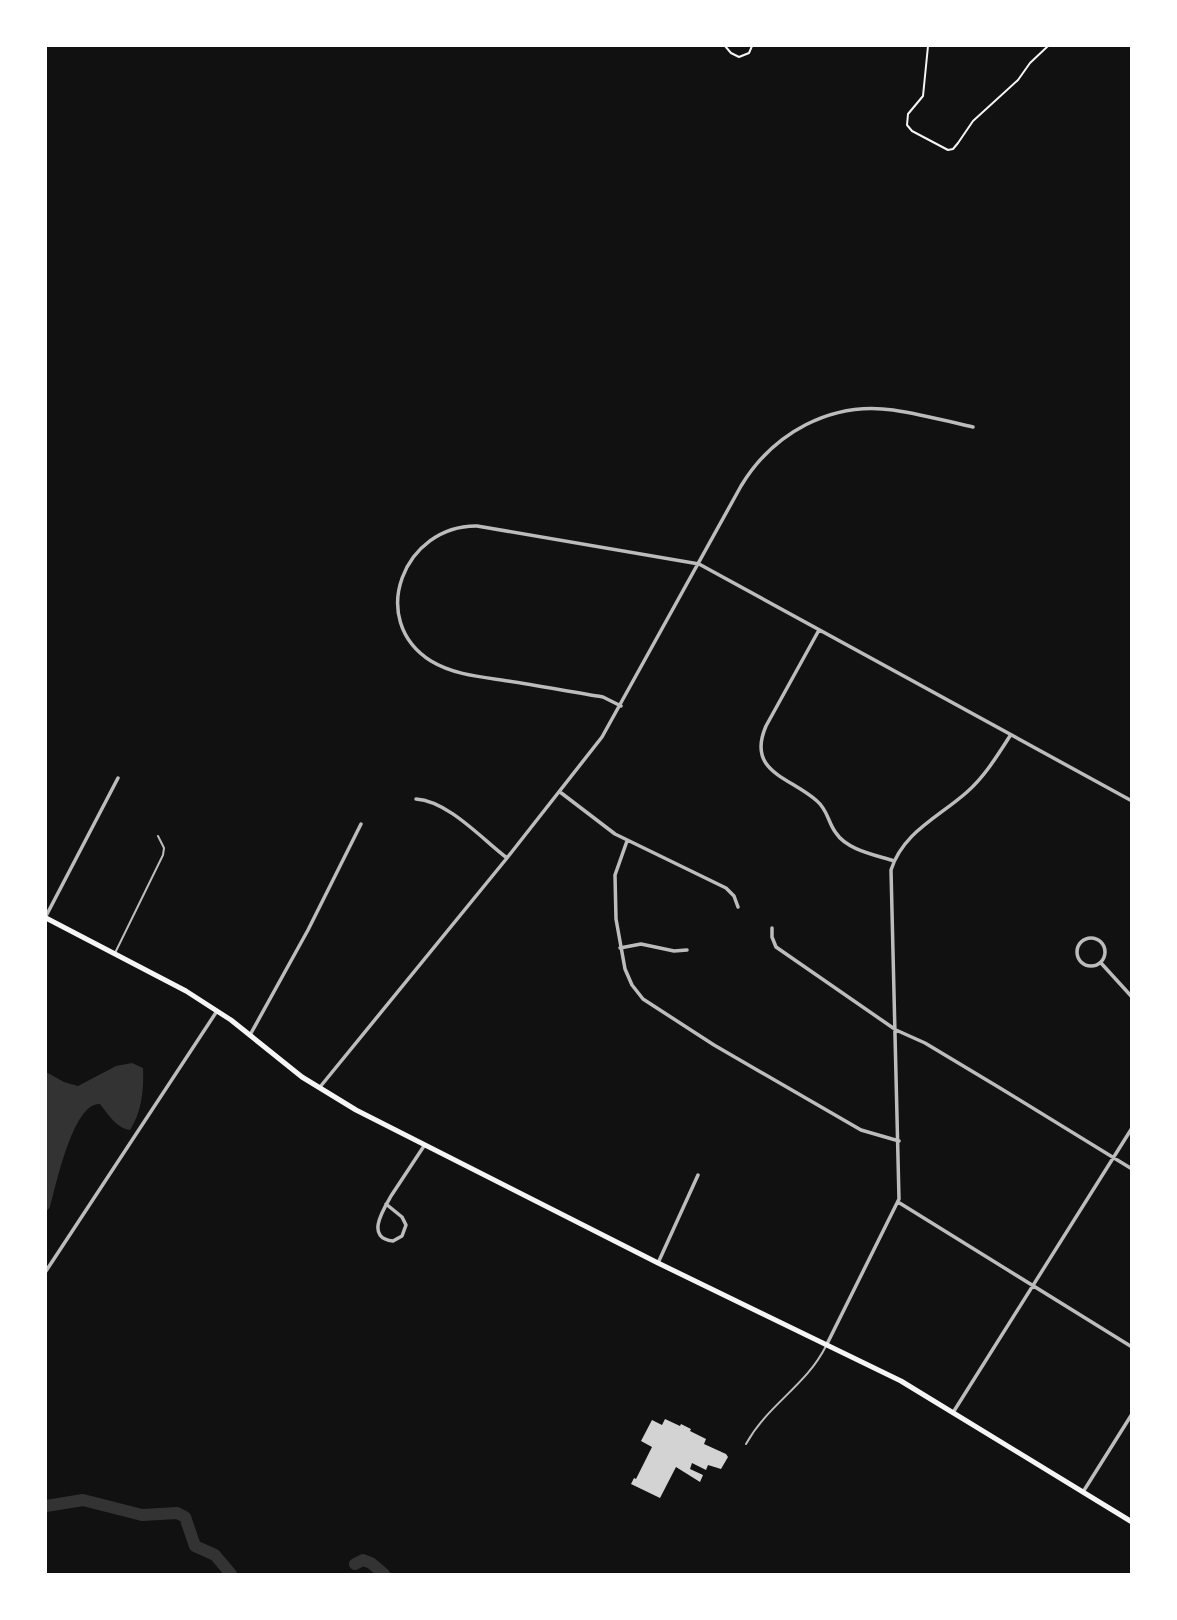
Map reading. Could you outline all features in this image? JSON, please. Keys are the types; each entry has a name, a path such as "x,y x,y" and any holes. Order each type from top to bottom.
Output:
{"main road":[{"path":"46,917 186,991 218,1011 318,1088 424,1146 892,1376 954,1411 1132,1522"}],"street":[{"path":"318,1088 595,748 621,706 731,504 755,466 778,442 810,422 844,412 883,409 973,427"},
{"path":"621,706 603,697 457,672 427,658 409,638 400,614 399,588 408,563 420,548 434,537 450,529 468,526 699,564 1132,801"},
{"path":"819,630 766,726 761,742 762,757 778,776 819,803 828,814 835,833 845,842 894,861"},
{"path":"827,1344 898,1202 899,1141 890,888 894,861 914,834 975,784 1010,735"},
{"path":"46,917 118,778"},
{"path":"560,792 594,820 627,841 668,858 726,888 734,896 738,907"},
{"path":"416,799 429,800 442,806 507,859"},
{"path":"250,1035 308,930 361,824"},
{"path":"627,841 617,866 614,905 625,970 643,999 714,1045 861,1130 899,1141"},
{"path":"772,928 776,947 896,1030 925,1043 1132,1169"},
{"path":"1095,938 1102,943 1106,951 1101,963 1093,966 1080,961 1077,948 1082,941 1095,938"},
{"path":"620,948 641,944 674,951 687,950"},
{"path":"1101,963 1132,997"},
{"path":"46,1271 218,1011"},
{"path":"954,1411 1132,1128"},
{"path":"386,1204 402,1217 406,1228 402,1236 393,1241 383,1239 379,1235 377,1225 386,1204 424,1146"},
{"path":"658,1263 698,1175"},
{"path":"898,1202 1132,1347"},
{"path":"1083,1492 1132,1414"}],"lane":[{"path":"114,954 163,855 164,848 158,836"},
{"path":"746,1444 763,1418 814,1368 827,1344"}],"path":[{"path":"724,46 739,57 749,53 752,46"},
{"path":"928,46 923,96 908,114 907,125 912,131 948,150 953,149 973,121 1018,80 1030,63 1048,46"}],"shaded area":[{"path":"132,1063 143,1068 143,1084 140,1108 130,1130 116,1124 100,1104 90,1107 74,1130 50,1207 46,1212 46,1072 78,1086 116,1066"}],"building":[{"path":"665,1419 691,1429 690,1431 706,1439 704,1444 728,1457 721,1469 708,1465 706,1470 692,1463 690,1469 703,1475 700,1482 676,1467 660,1498 631,1484 652,1447 641,1441 652,1420 662,1425"}],"waterway":[{"path":"46,1506 83,1500 142,1515 177,1513 185,1517 195,1546 215,1555 231,1574"},
{"path":"355,1564 363,1560 384,1574"}]}
